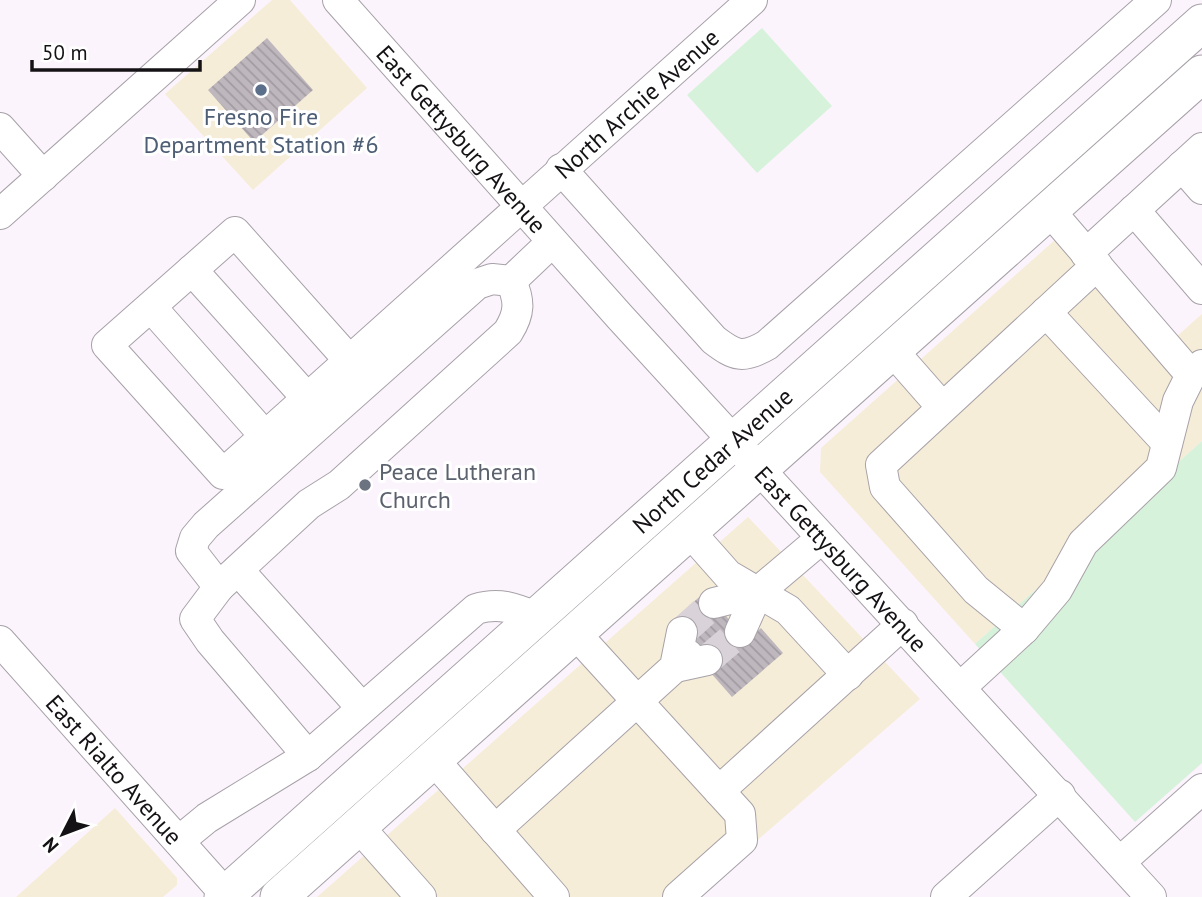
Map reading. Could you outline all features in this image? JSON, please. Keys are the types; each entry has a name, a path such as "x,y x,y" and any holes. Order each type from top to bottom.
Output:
{"main road":[{"name":"North Cedar Avenue","path":"226,896 1202,23"},
{"name":"North Cedar Avenue","path":"279,897 1202,74"},
{"path":"1049,210 1044,193 1049,182 1110,119 1122,93"}],"street":[{"path":"0,214 240,0"},
{"name":"East Gettysburg Avenue","path":"338,0 521,208 1151,897"},
{"name":"North Archie Avenue","path":"151,307 107,345 223,474 752,0"},
{"path":"561,169 714,340 731,353 750,355 766,345 1156,0"},
{"path":"0,128 43,176"},
{"path":"1024,629 976,590 885,487 881,465 1046,312 1135,210 1192,157 1202,189"},
{"path":"961,687 1024,629 1056,590 1083,543 1161,468 1178,401 1196,370 1092,260 1049,210"},
{"path":"1135,210 1202,289"},
{"path":"265,436 151,307 235,232 349,360"},
{"path":"362,708 228,578 191,551 195,538 206,525 477,284 492,279 511,281 552,242"},
{"path":"192,270 307,398"},
{"path":"308,756 210,641 195,619 228,578 309,504 339,485 508,332 516,320 520,301 511,281"},
{"path":"1046,312 1167,443"},
{"path":"892,350 942,407"},
{"path":"689,531 728,575 788,610 848,675"},
{"path":"727,618 822,538"},
{"path":"179,841 207,818 308,756 476,609 492,604 508,606 536,617"},
{"path":"719,791 903,624"},
{"path":"575,632 740,814 742,840 678,897"},
{"name":"East Rialto Avenue","path":"0,641 226,896"},
{"path":"495,830 690,651"},
{"path":"433,759 554,897"},
{"path":"1120,862 1202,789"},
{"path":"946,897 1060,795"},
{"path":"358,827 421,897"}],"shaded area":[{"path":"272,0 290,0 367,88 253,190 165,94"},
{"path":"1056,239 1158,353 1202,314 1202,441 975,644 820,472 821,448"},
{"path":"748,517 920,699 692,897 317,897"},
{"path":"115,808 177,878 177,885 163,897 16,897"}],"green space":[{"path":"762,28 832,106 757,173 687,95"},
{"path":"1202,441 1202,763 1135,822 975,644"}],"building":[{"name":"Fresno Fire Department Station #6","path":"267,38 313,90 254,142 208,90"},
{"path":"705,592 747,640 761,628 783,653 732,697 710,672 715,669 672,621"}],"tunnel":[{"path":"682,632 714,603"},
{"path":"707,660 740,632"}],"place":[{"name":"Fresno Fire Department Station #6","path":"261,90"},
{"name":"Peace Lutheran Church","path":"365,485"}]}
